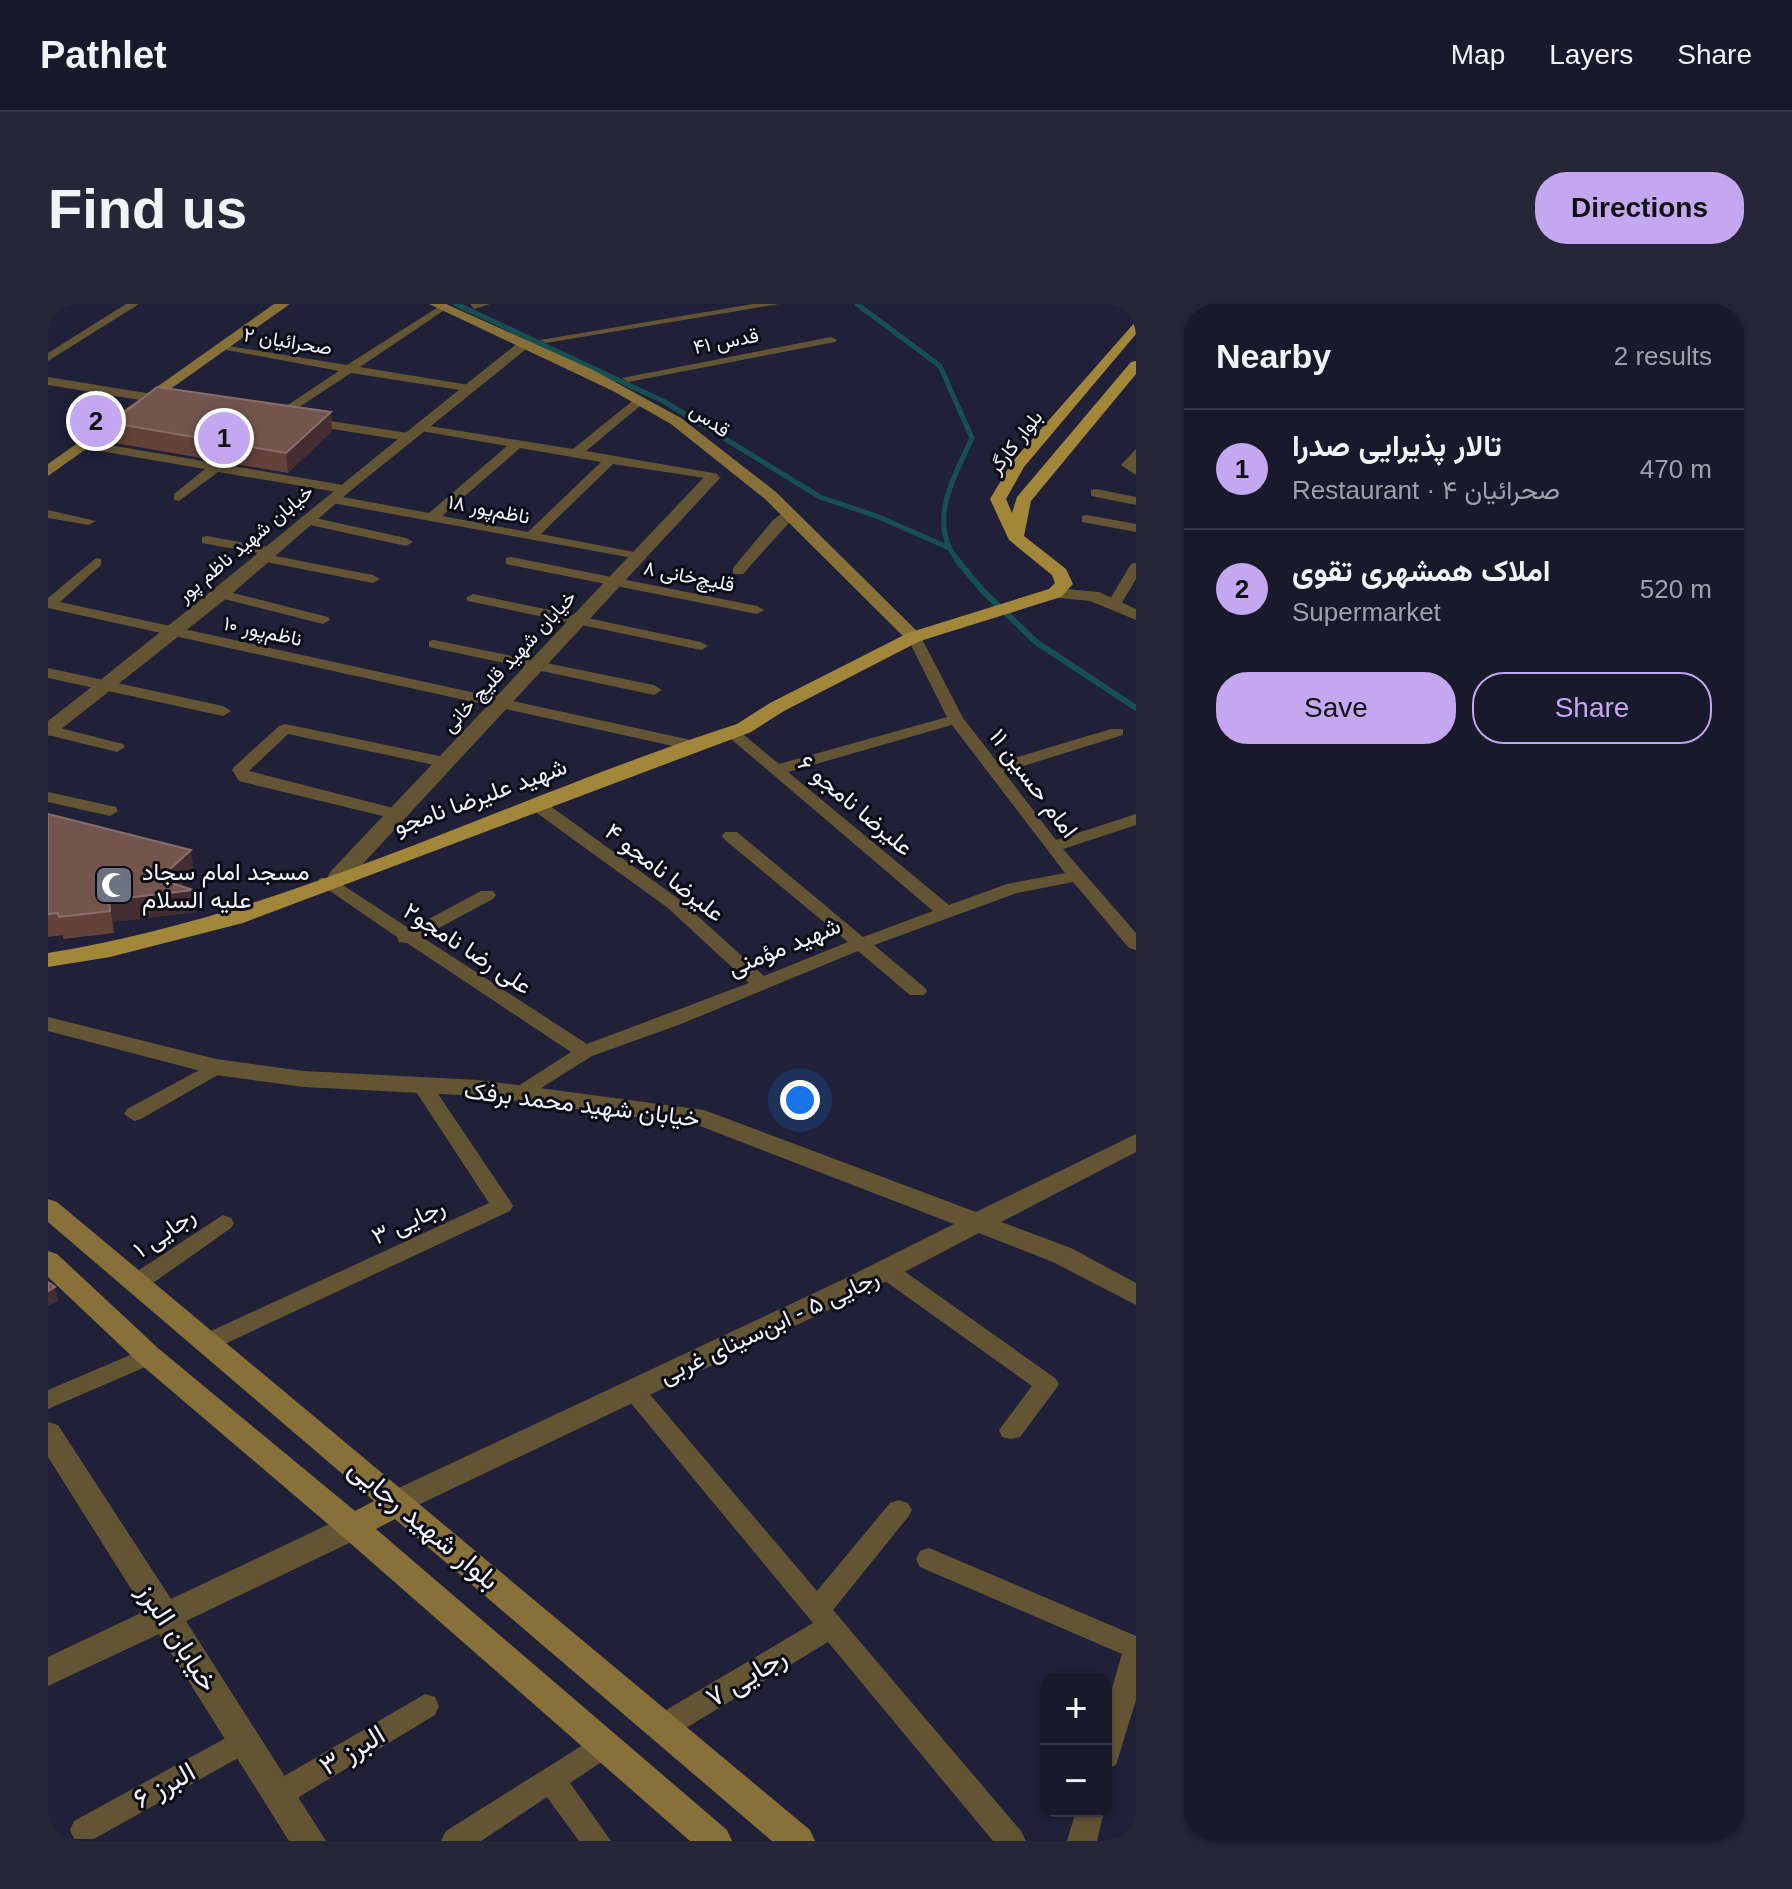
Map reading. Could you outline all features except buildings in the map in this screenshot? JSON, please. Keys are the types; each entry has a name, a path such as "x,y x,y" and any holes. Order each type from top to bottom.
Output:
{"main road":[{"path":"48,471 283,304"},
{"path":"477,305 628,378"},
{"name":"قدس","path":"439,306 640,401 729,458 914,637"},
{"name":"بلوار کارگر","path":"1015,537 998,499 1017,465 1136,325"},
{"path":"562,363 583,357"},
{"name":"بلوار کارگر","path":"1015,537 1023,500 1043,471 1136,365"},
{"path":"1015,537 1060,573 1064,584 1055,593"},
{"name":"شهید علیرضا نامجو","path":"48,960 110,950 235,918 691,745 732,733 914,637 1055,593"},
{"name":"بلوار شهید رجایی","path":"48,1208 798,1841"},
{"name":"بلوار شهید رجایی","path":"48,1261 149,1356 353,1527 715,1841"},
{"path":"353,1527 399,1502"}],"street":[{"path":"48,358 134,304"},
{"path":"546,340 774,304"},
{"path":"278,417 439,306"},
{"name":"قدس ۴۱","path":"628,378 831,340"},
{"name":"خیابان شهید ناظم پور","path":"48,730 221,594 306,520 523,346"},
{"name":"صحرائیان ۲","path":"222,348 469,389"},
{"path":"48,381 168,400"},
{"path":"576,453 640,401"},
{"path":"263,414 518,443 713,477"},
{"path":"431,518 518,443"},
{"name":"ناظم‌پور ۱۸","path":"86,445 216,467 431,518 639,557"},
{"path":"1136,453 1127,465 1136,471"},
{"path":"530,537 611,459"},
{"path":"179,497 216,467"},
{"name":"خیابان شهید قلیچ خانی","path":"332,879 713,477"},
{"path":"1096,493 1136,501"},
{"path":"48,514 89,521"},
{"path":"738,571 778,523 789,515"},
{"path":"1087,519 1136,528"},
{"path":"306,520 406,542"},
{"path":"207,540 373,579"},
{"name":"قلیچ‌خانی ۸","path":"511,561 757,610"},
{"path":"49,604 96,562"},
{"path":"1114,604 1136,567"},
{"path":"1055,593 1093,596 1136,615"},
{"path":"221,594 323,620"},
{"path":"473,598 701,646"},
{"name":"ناظم‌پور ۱۰","path":"49,604 691,745"},
{"name":"امام حسین ۱۱","path":"914,637 956,719 1052,847 1135,941"},
{"path":"434,644 654,690"},
{"path":"48,673 223,711"},
{"path":"777,770 956,719"},
{"path":"395,814 245,777 240,770 285,729 444,762"},
{"path":"48,730 117,747"},
{"path":"996,769 1117,732"},
{"name":"علیرضا نامجو ۶","path":"732,733 948,914"},
{"path":"48,797 110,811"},
{"name":"علیرضا نامجو ۴","path":"536,804 674,904 760,983"},
{"path":"1052,847 1136,819"},
{"path":"731,836 917,991"},
{"name":"شهید مؤمنی","path":"522,1093 585,1052 674,1020 760,983 1013,888 1077,876"},
{"name":"علی رضا نامجو۲","path":"332,879 406,938 585,1052"},
{"path":"406,938 487,895"},
{"name":"خیابان شهید محمد برفک","path":"48,1024 216,1067 304,1079 522,1093 704,1118 976,1225 1062,1255 1136,1295"},
{"path":"134,1114 216,1067"},
{"name":"رجایی ۳","path":"206,1343 502,1206 423,1087"},
{"name":"رجایی ۵ - ابن‌سینای غربی","path":"399,1502 886,1270 1136,1142"},
{"name":"رجایی ۱","path":"135,1284 223,1223"},
{"path":"886,1270 1047,1384 1011,1430"},
{"path":"48,1400 149,1356"},
{"path":"633,1390 1011,1841"},
{"name":"خیابان البرز","path":"48,1433 309,1841"},
{"name":"رجایی ۷","path":"661,1728 824,1618 899,1510"},
{"path":"48,1672 353,1527"},
{"path":"929,1559 1136,1650 1109,1745"},
{"name":"البرز ۳","path":"279,1794 425,1706"},
{"name":"البرز ۶","path":"84,1830 244,1740"},
{"path":"456,1841 602,1746"},
{"path":"551,1780 596,1841"},
{"path":"1082,1841 1088,1817"}],"waterway":[{"path":"456,304 665,402 820,497 879,517 947,547"},
{"path":"857,304 940,366 972,438 951,485 944,516 949,547 959,562"},
{"path":"957,560 983,591 1036,642 1136,708"}],"place":[{"name":"املاک همشهری تقوی","path":"96,421"},
{"name":"تالار پذیرایی صدرا","path":"224,438"},
{"name":"مسجد امام سجاد علیه السلام","path":"114,885"}]}
